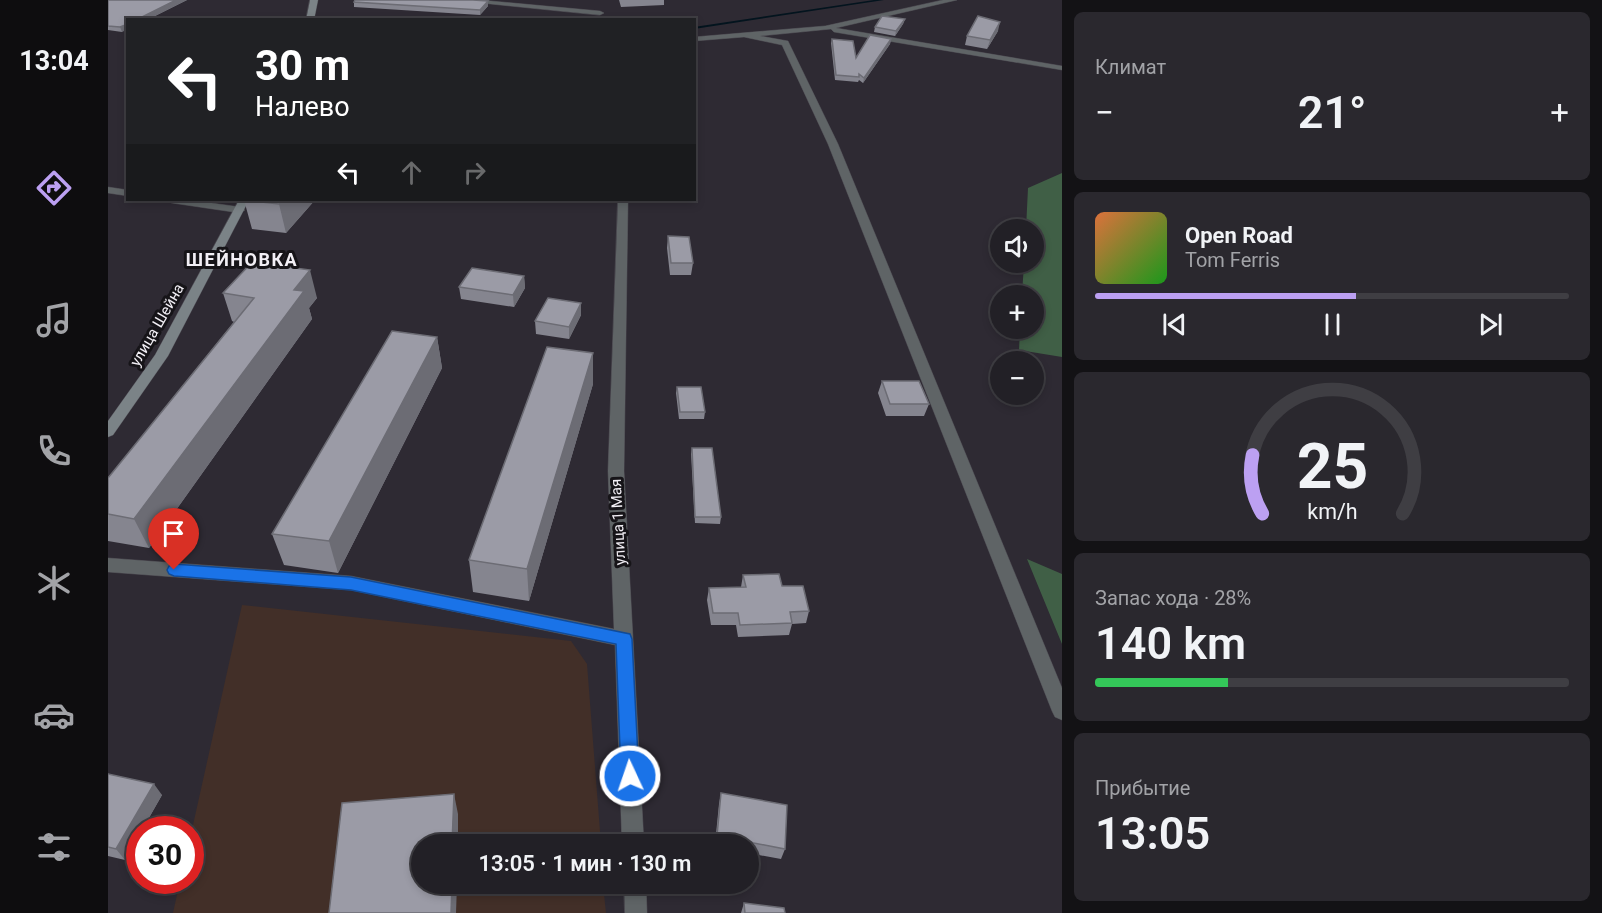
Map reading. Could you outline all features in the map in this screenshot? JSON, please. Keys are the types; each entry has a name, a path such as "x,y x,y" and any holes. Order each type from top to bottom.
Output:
{"street":[{"path":"310,18 314,0"},
{"path":"456,0 601,13"},
{"path":"696,39 825,28 953,0"},
{"path":"825,28 1062,68"},
{"path":"745,35 785,43 833,144 1062,711"},
{"path":"108,190 126,193"},
{"path":"186,201 242,205"},
{"name":"улица 1 Мая","path":"623,201 616,471 633,834"},
{"name":"улица Шейна","path":"108,432 161,356 242,205"},
{"path":"108,565 351,583 624,639"},
{"path":"635,894 636,913"}],"shaded area":[{"path":"242,605 571,641 587,664 600,834 411,834 411,894 604,894 606,913 173,913 177,894 204,894 204,816 195,816"}],"green space":[{"path":"1062,173 1062,357 1044,354 1044,351 1019,350 1020,339 1044,339 1044,285 1023,285 1023,273 1044,273 1044,219 1026,219 1028,188"},
{"path":"1027,559 1062,574 1062,644"}],"building":[{"path":"108,0 176,0 140,18 126,18 126,25 120,27 108,26"},
{"path":"355,0 488,1 480,10 354,2"},
{"path":"882,16 905,19 896,31 875,27"},
{"path":"978,16 1000,22 990,40 967,36"},
{"path":"870,35 891,39 864,78 859,74 859,77 836,75 832,39 853,41 856,58"},
{"path":"253,201 282,201 279,204"},
{"path":"668,236 689,237 693,263 671,263"},
{"path":"255,259 291,264 288,267 310,270 294,290 304,291 134,519 108,514 108,478 254,298 223,293"},
{"path":"472,268 524,276 513,295 459,287"},
{"path":"548,298 581,303 569,327 535,321"},
{"path":"392,331 437,337 329,541 272,534"},
{"path":"547,347 593,353 527,569 469,560"},
{"path":"882,381 919,381 929,404 890,404"},
{"path":"677,387 701,387 705,412 680,412"},
{"path":"692,448 712,448 721,517 695,517"},
{"path":"779,574 782,586 803,586 809,611 790,612 792,623 740,625 738,613 713,613 709,588 746,587 743,575"},
{"path":"108,774 154,784 135,816 126,816 126,832 116,849 108,847"},
{"path":"721,793 787,805 785,849 759,844 759,834 717,834"},
{"path":"454,794 452,834 411,834 411,894 452,894 451,913 329,913 342,803"},
{"path":"744,903 784,908 785,913 745,913"}],"waterway":[{"path":"696,28 882,0"}],"district":[{"name":"ШЕЙНОВКА","path":"242,259"}],"route":[{"path":"174,570 351,583 624,639 630,776"}]}
